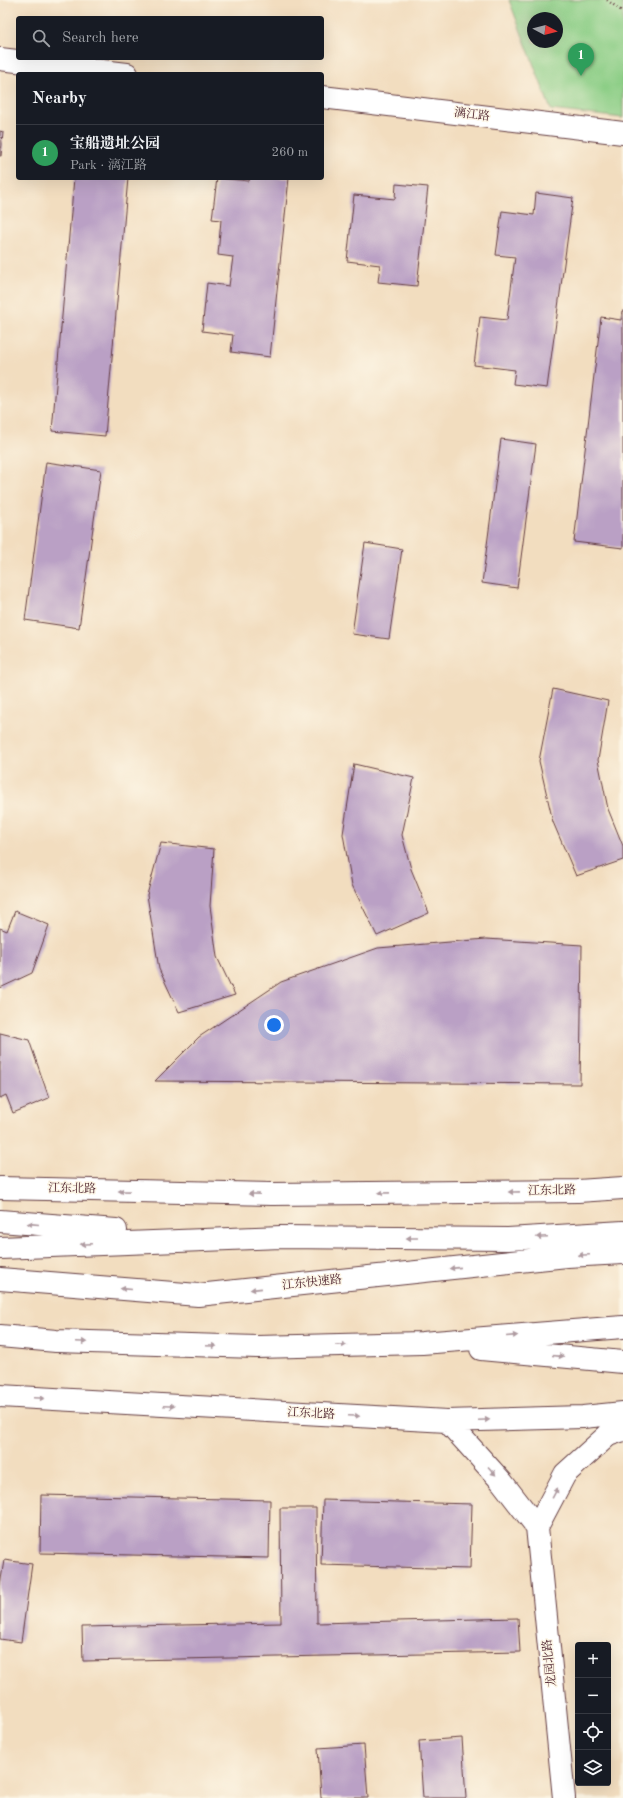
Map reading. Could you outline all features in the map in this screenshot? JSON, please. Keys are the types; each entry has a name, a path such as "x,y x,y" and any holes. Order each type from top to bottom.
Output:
{"main road":[{"path":"0,59 110,72"},
{"name":"漓江路","path":"324,97 623,133"},
{"name":"江东北路","path":"0,1188 272,1194 578,1191 623,1188"},
{"path":"0,1221 89,1229 282,1237 508,1239 623,1232"},
{"path":"0,1248 282,1237"},
{"name":"江东快速路","path":"0,1279 198,1295 567,1256 623,1253"},
{"path":"0,1336 56,1342 257,1347 422,1343 623,1327"},
{"path":"0,1347 56,1342"},
{"path":"422,1343 623,1362"},
{"name":"江东北路","path":"0,1396 447,1421 623,1413"},
{"path":"447,1421 502,1482 537,1527 565,1474 608,1435 623,1430"},
{"name":"龙园北路","path":"537,1527 564,1798"}],"path":[{"path":"607,0 623,12"}],"green space":[{"path":"509,0 623,0 623,118 551,110 527,48 563,48 563,12 527,12 527,47"}],"building":[{"path":"0,131 3,132 1,156 0,156"},
{"path":"74,180 128,180 105,436 52,431"},
{"path":"217,180 289,180 270,357 231,352 233,335 202,331 207,283 229,286 233,257 218,255 221,220 212,219"},
{"path":"396,184 428,187 417,286 378,282 380,265 347,261 354,195 395,199"},
{"path":"536,193 573,198 547,388 513,384 515,370 474,365 480,317 507,320 515,257 496,255 502,211 534,215"},
{"path":"622,311 623,548 574,542 601,317 621,320"},
{"path":"501,439 536,444 517,588 482,583"},
{"path":"46,462 101,470 79,628 25,620"},
{"path":"365,543 402,549 389,639 352,634"},
{"path":"553,689 608,701 598,760 608,809 623,846 623,860 576,876 553,822 539,761"},
{"path":"354,764 414,778 402,835 411,869 429,913 377,936 352,885 343,834"},
{"path":"161,843 214,849 210,906 217,957 235,995 179,1012 159,969 147,895"},
{"path":"15,911 49,925 32,973 0,988 0,928 7,931"},
{"path":"486,939 582,945 580,1084 155,1081 199,1037 281,982 378,948"},
{"path":"0,1033 29,1040 49,1098 13,1113 6,1095 0,1098"},
{"path":"41,1495 270,1500 269,1558 40,1553"},
{"path":"323,1500 472,1504 470,1569 321,1565"},
{"path":"280,1508 316,1508 317,1623 518,1618 520,1652 83,1661 82,1627 281,1623"},
{"path":"4,1560 32,1564 21,1642 0,1639 0,1586"},
{"path":"462,1738 466,1798 423,1798 419,1741"},
{"path":"364,1745 368,1798 321,1798 318,1748"}],"place":[{"name":"宝船遗址公园","path":"581,76"}]}
